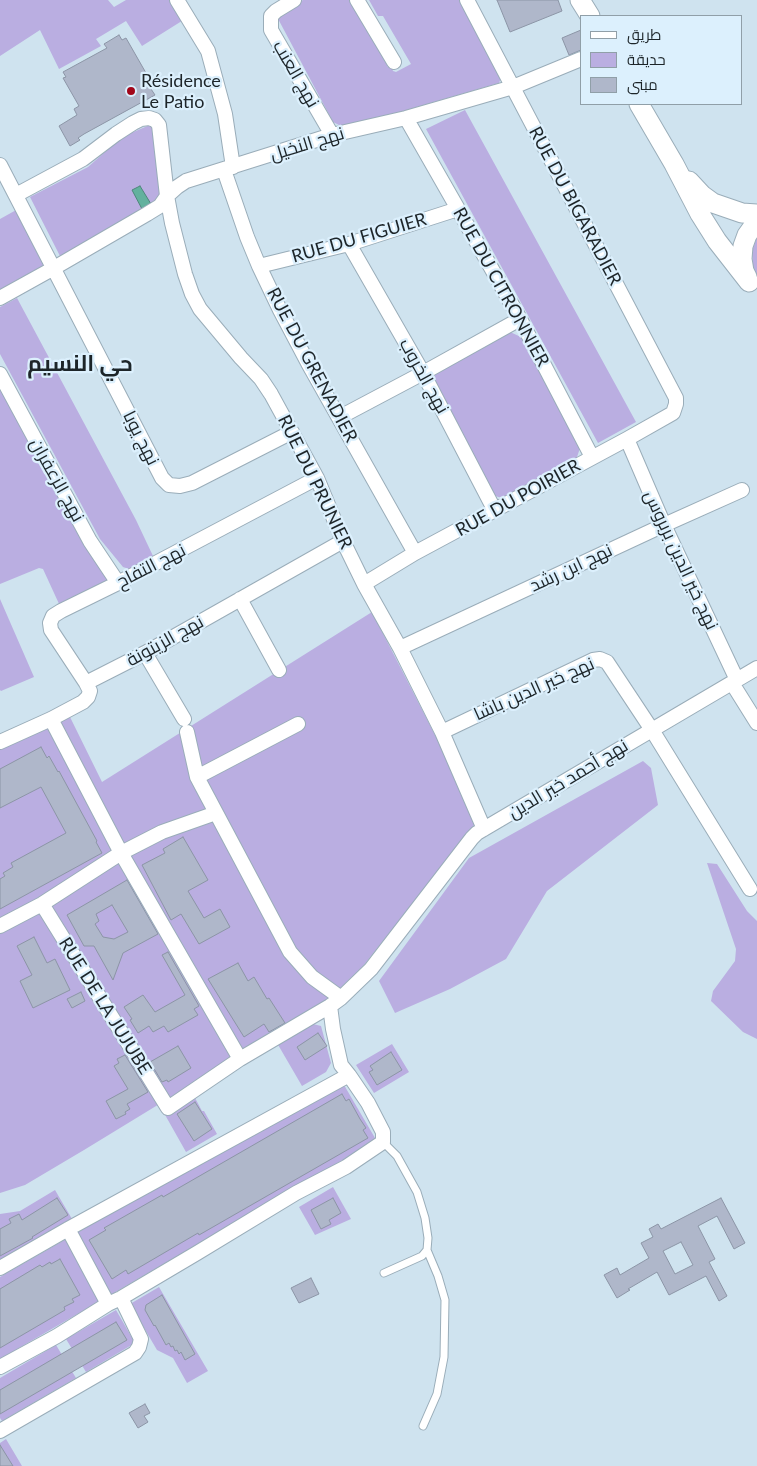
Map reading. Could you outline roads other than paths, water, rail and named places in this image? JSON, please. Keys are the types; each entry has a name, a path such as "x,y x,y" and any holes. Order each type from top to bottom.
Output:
{"main road":[{"path":"580,0 589,15"},
{"path":"640,105 704,221 753,287"},
{"path":"674,164 702,195 714,203 742,213 757,214"},
{"path":"753,287 744,271 742,259 743,246 747,235 757,220"}],"street":[{"name":"RUE DU GRENADIER","path":"177,0 208,51 225,114 229,168 247,237 259,266 308,363 415,553"},
{"name":"نهج العنب","path":"294,0 276,10 271,16 271,30 332,136"},
{"path":"357,0 394,62"},
{"name":"RUE DU BIGARADIER","path":"467,0 676,398 673,413"},
{"name":"نهج النخيل","path":"54,268 148,214 160,206 167,196 186,181 332,136 406,118 512,87 580,59"},
{"name":"RUE DU PRUNIER","path":"16,195 83,159 116,134 141,119 149,118 155,120 159,125 167,196 178,252 196,302 218,331 261,379 292,432 317,478 343,541 364,584 400,648 442,732 484,829"},
{"name":"RUE DU CITRONNIER","path":"406,118 520,319 592,457"},
{"name":"نهج يوبا","path":"0,165 162,478 169,485 192,484 292,432"},
{"name":"RUE DU FIGUIER","path":"259,266 349,244 458,209"},
{"name":"نهج الخروب","path":"349,244 423,374 495,511"},
{"path":"0,298 54,268"},
{"path":"340,417 423,374 520,319"},
{"name":"نهج الزعفران","path":"0,374 90,541 118,583"},
{"name":"RUE DU POIRIER","path":"364,584 415,553 673,413"},
{"name":"نهج خير الدين بربروس","path":"627,439 734,681"},
{"name":"نهج التفاح","path":"86,683 51,630 50,622 52,616 317,478"},
{"name":"نهج ابن رشد","path":"400,648 742,490"},
{"name":"نهج الزيتونة","path":"86,683 145,653 343,541"},
{"path":"240,600 278,670"},
{"path":"0,1366 57,1336 296,1193 346,1167 383,1142 383,1132 368,1103 341,1065 333,1029 336,1002 290,952 197,777 186,725 145,653"},
{"name":"نهج خير الدين باشا","path":"442,732 593,660 600,659 611,666 652,730"},
{"name":"نهج أحمد خير الدين","path":"168,1108 240,1059 336,1002 371,969 472,838 484,829 757,668"},
{"path":"734,681 757,724"},
{"path":"0,742 83,702 88,697 90,691 86,683"},
{"path":"51,719 121,853 240,1059"},
{"path":"197,777 298,724"},
{"path":"652,730 750,888"},
{"path":"0,926 42,904 121,853 162,832 216,813"},
{"name":"RUE DE LA JUJUBE","path":"42,904 168,1108"},
{"path":"0,1268 349,1075"},
{"path":"68,1229 108,1304"},
{"path":"0,1431 134,1354 139,1347 141,1339 121,1298"}],"lane":[{"path":"383,1142 397,1156 417,1192 425,1218 428,1238 427,1250 438,1276 445,1300 444,1357 437,1394 423,1426"},
{"path":"384,1274 422,1256 427,1250"}],"place":[{"name":"Résidence Le Patio","path":"131,91"}],"district":[{"name":"حي النسيم","path":"80,364"}]}
